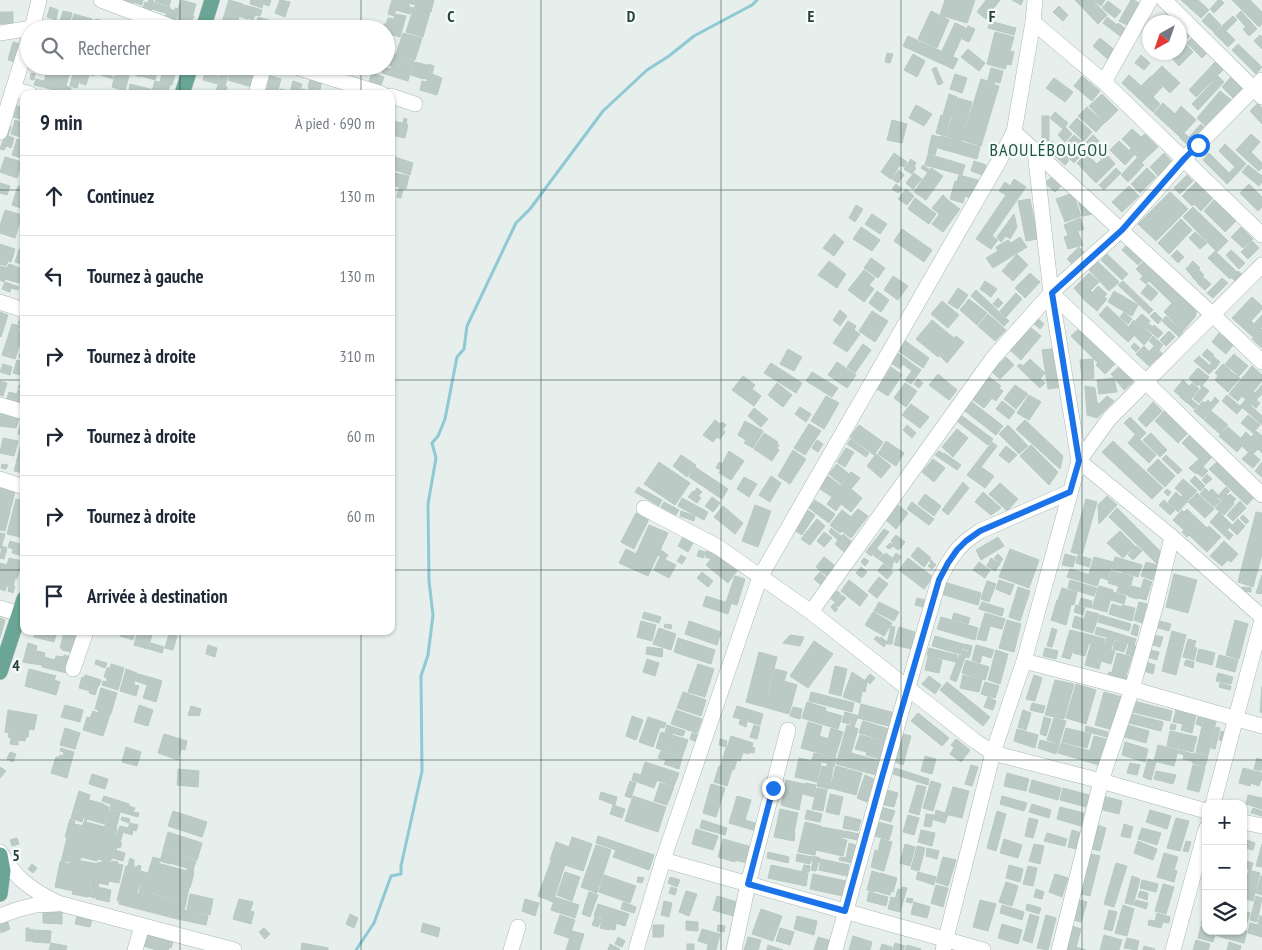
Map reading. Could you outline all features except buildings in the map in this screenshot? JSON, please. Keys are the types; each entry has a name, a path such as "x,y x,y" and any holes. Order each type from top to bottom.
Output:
{"main road":[{"path":"206,20 212,0"},
{"path":"183,90 188,75"},
{"path":"0,672 20,611"},
{"path":"0,853 3,871 0,894"}],"street":[{"path":"34,20 39,0"},
{"path":"101,0 153,20"},
{"path":"636,950 664,860 760,576 994,170 1014,132 1035,0"},
{"path":"1104,82 1150,0"},
{"path":"811,612 993,358 1052,293 1122,230 1184,159 1259,89 1164,0"},
{"path":"1033,22 1104,82 1262,234"},
{"path":"0,33 20,30"},
{"path":"0,132 20,66"},
{"path":"257,90 261,75"},
{"path":"322,75 369,90"},
{"path":"13,88 20,90"},
{"path":"395,97 415,104"},
{"path":"1014,132 1122,230 1262,362"},
{"path":"1035,150 1052,293 1079,461 1172,537 1262,618 1214,800"},
{"path":"945,945 993,753 1024,662 1079,461 1109,419 1262,265"},
{"path":"1052,293 1262,495"},
{"path":"0,302 20,309"},
{"path":"0,405 20,411"},
{"path":"0,479 20,486"},
{"path":"835,950 939,580 957,550 980,531 1070,492"},
{"path":"644,508 718,548 760,576 811,612 975,741 993,753 1101,781 1202,811"},
{"path":"1059,950 1101,781 1132,689 1156,604 1172,537"},
{"path":"0,608 19,614"},
{"path":"74,669 85,635"},
{"path":"1024,662 1132,689 1262,726"},
{"path":"734,950 748,884 788,730"},
{"path":"1247,823 1262,826"},
{"path":"1173,950 1202,844"},
{"path":"0,853 8,866 28,886 58,903 234,950"},
{"path":"664,860 845,911 945,945 983,950"},
{"path":"0,916 36,905 58,903"},
{"path":"135,950 142,926"},
{"path":"511,950 518,927"}],"waterway":[{"path":"356,950 374,923 391,876 401,874 401,866 422,771 421,676 428,655 433,615 429,581 428,504 436,458 432,443 438,436 445,419 457,357 464,349 467,326 516,223 530,209 603,111 647,70 669,56 694,36 752,5 757,0"}],"district":[{"name":"BAOULÉBOUGOU","path":"1049,149"}],"route":[{"path":"773,788 748,884 845,911 939,580 948,563 966,541 980,531 1070,492 1079,461 1052,293 1122,230 1198,145"}]}
